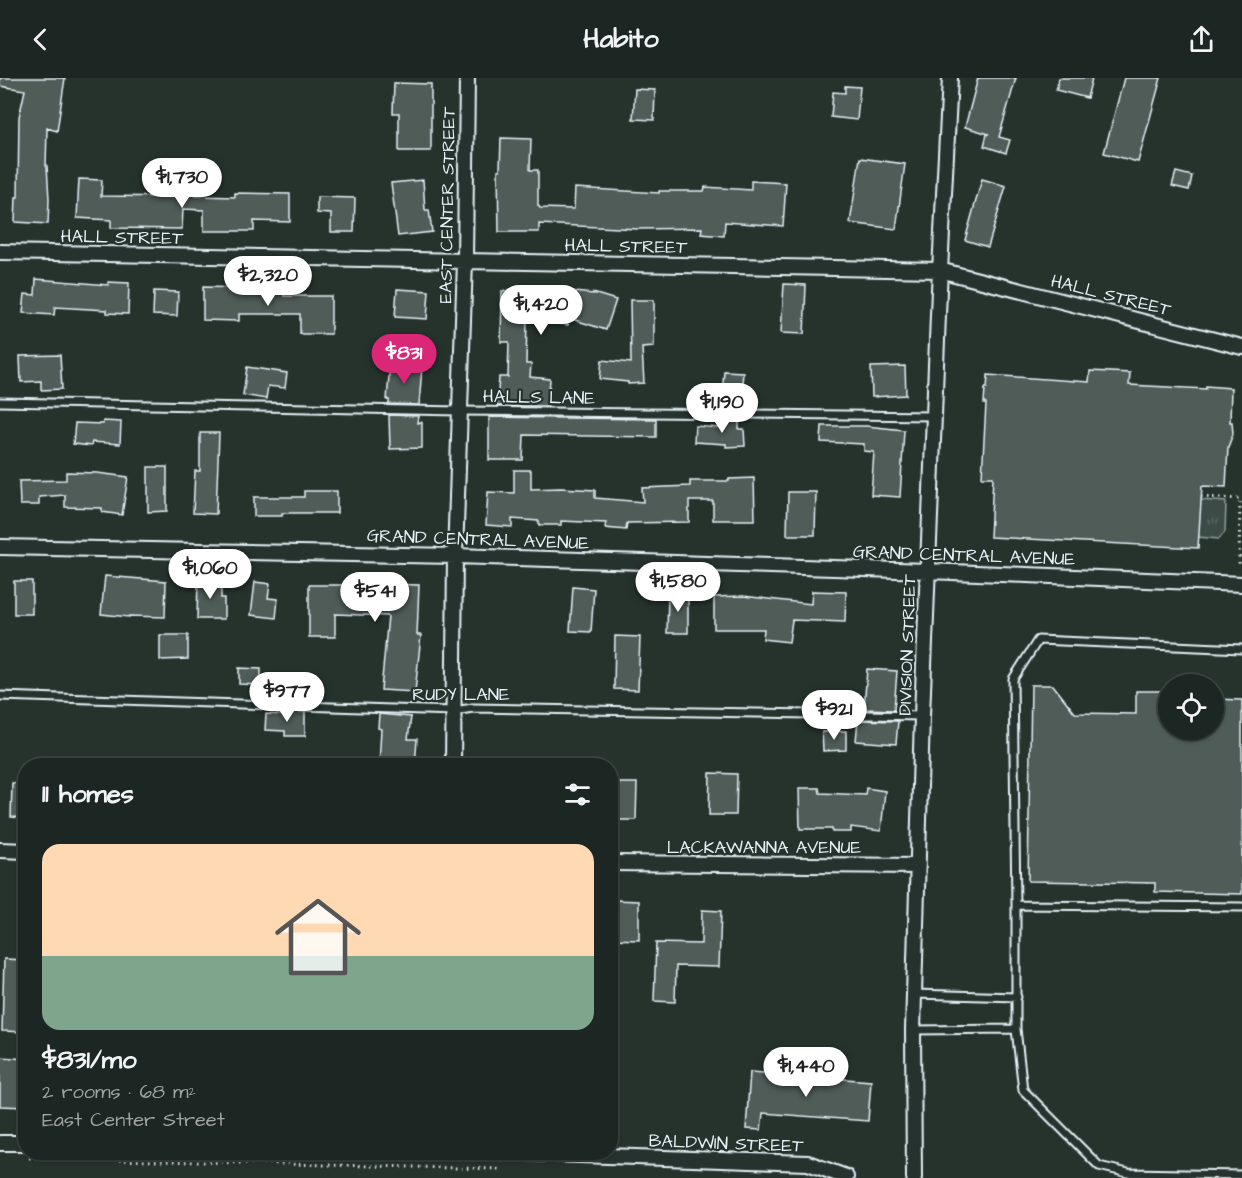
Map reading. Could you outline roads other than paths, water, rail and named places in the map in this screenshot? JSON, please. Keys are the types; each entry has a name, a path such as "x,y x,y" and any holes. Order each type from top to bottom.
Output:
{"street":[{"name":"EAST CENTER STREET","path":"453,758 455,556 465,261 467,78"},
{"name":"DIVISION STREET","path":"914,1178 913,1030 922,716 939,270 950,78"},
{"name":"HALL STREET","path":"0,252 939,270 1242,347"},
{"name":"GRAND CENTRAL AVENUE","path":"0,547 455,556 928,571 1242,584"},
{"path":"0,850 18,851"},
{"name":"LACKAWANNA AVENUE","path":"618,863 918,866"},
{"path":"0,1143 18,1143"},
{"name":"BALDWIN STREET","path":"618,1156 808,1163 846,1177"}],"lane":[{"name":"HALLS LANE","path":"0,402 459,411 934,416"},
{"path":"1242,649 1038,640 1013,679 1016,1029 1023,1090 1099,1166 1128,1173 1242,1175"},
{"name":"RUDY LANE","path":"0,696 454,711 473,708 922,716"},
{"path":"1016,904 1242,907"},
{"path":"914,994 1017,997"},
{"path":"913,1030 1016,1029"}]}
